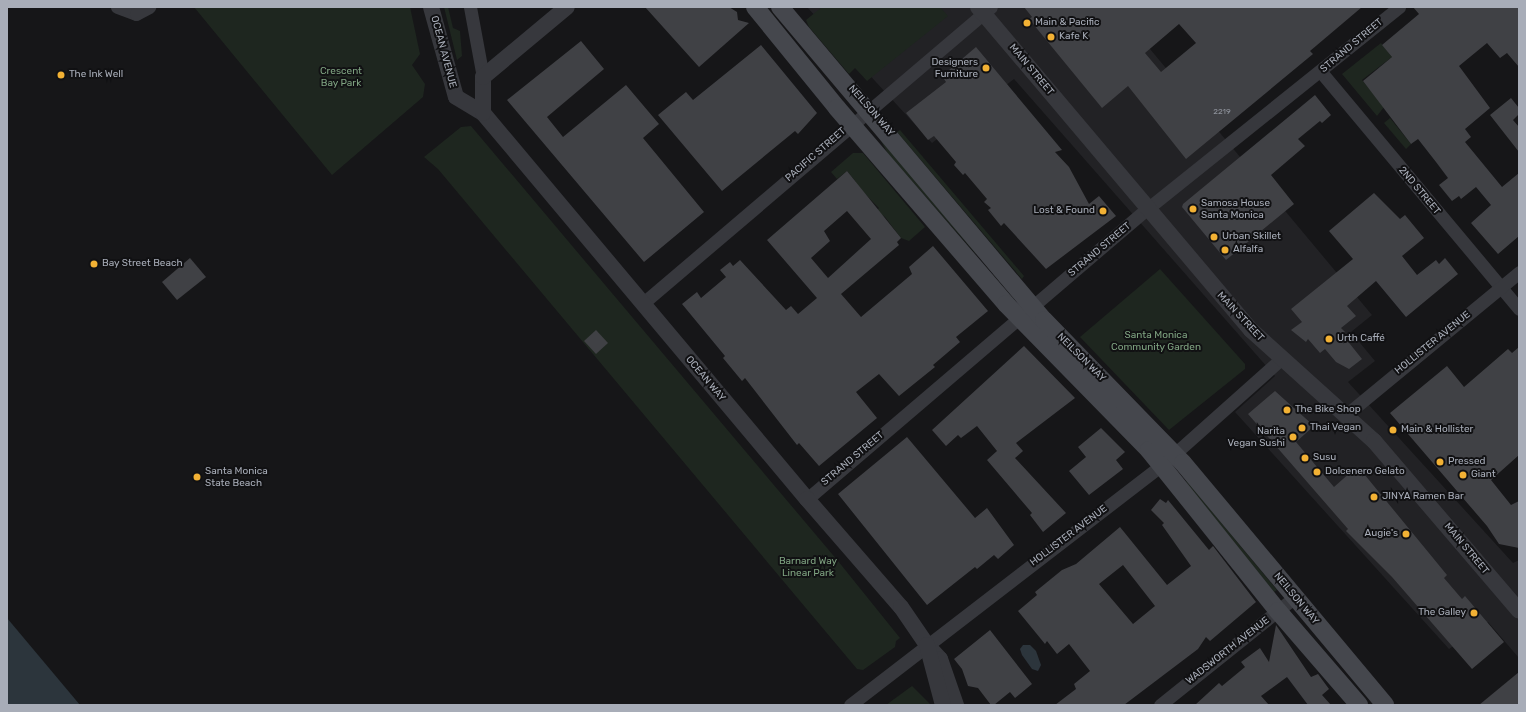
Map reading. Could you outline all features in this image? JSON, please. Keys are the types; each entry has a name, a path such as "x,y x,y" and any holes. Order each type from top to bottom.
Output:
{"main road":[{"name":"NEILSON WAY","path":"755,7 862,117"},
{"name":"NEILSON WAY","path":"780,7 862,117 1027,313 1168,459 1295,597 1385,705"},
{"name":"NEILSON WAY","path":"1168,459 1278,611 1359,705"}],"street":[{"path":"117,7 136,14 149,7"},
{"name":"OCEAN AVENUE","path":"431,7 456,98"},
{"path":"470,7 483,77 483,113"},
{"path":"483,77 567,7"},
{"name":"STRAND STREET","path":"807,499 1148,209 1399,7"},
{"name":"PACIFIC STREET","path":"642,304 862,117 984,9"},
{"name":"MAIN STREET","path":"984,9 1148,209 1251,330 1281,359 1347,414 1374,441 1519,612"},
{"name":"2ND STREET","path":"1320,72 1519,309"},
{"name":"OCEAN WAY","path":"456,98 483,113 642,304 807,499 901,607 927,645"},
{"name":"HOLLISTER AVENUE","path":"1347,414 1519,272"},
{"name":"HOLLISTER AVENUE","path":"850,705 1168,459 1281,359"},
{"name":"WADSWORTH AVENUE","path":"1160,705 1295,597"},
{"path":"927,645 943,705"},
{"path":"927,645 940,659 956,705"}],"shaded area":[{"path":"807,7 1115,7 1372,315 1351,332 1375,361 1348,382 1513,563 1519,560 1519,658 1488,622 1449,649 1235,412 1275,376 1014,79 932,143"},
{"path":"7,618 80,705 7,705"},
{"path":"1023,645 1030,645 1036,651 1041,665 1038,671 1032,669 1022,655 1020,649"}],"green space":[{"name":"Crescent Bay Park","path":"194,7 410,7 420,54 412,65 425,84 423,97 332,175"},
{"path":"444,7 448,7 453,28 460,31 462,56 457,60"},
{"path":"822,7 940,7 948,16 867,81 855,68 849,74 809,27 806,20"},
{"path":"1381,43 1392,57 1362,80 1384,107 1377,116 1342,74"},
{"path":"1390,118 1411,144 1406,149 1384,123"},
{"name":"Barnard Way Linear Park","path":"471,126 838,561 900,638 896,641 895,647 863,670 857,669 438,169 424,157 461,127"},
{"path":"900,130 1024,276 1022,279 897,132"},
{"path":"880,139 977,253 976,254 888,154"},
{"path":"853,153 863,153 925,227 909,241 901,238 885,217 876,211 879,208 855,184 856,182 847,171 837,179 831,172"},
{"name":"Santa Monica Community Garden","path":"1160,269 1245,364 1245,369 1169,430 1080,337"},
{"path":"1185,479 1277,590 1274,592 1189,487"},
{"path":"912,686 931,705 886,705"}],"building":[{"path":"645,7 729,7 737,12 738,20 749,23 699,67"},
{"path":"1024,7 1362,7 1310,51 1313,54 1186,159 1128,86 1102,108 1029,19 1032,17","holes":["1179,24 1196,43 1161,72 1145,53"]},
{"path":"1413,7 1519,7 1519,67 1507,53 1500,58 1487,43 1459,66 1490,108 1465,129 1471,137 1465,142 1502,187 1519,173 1519,236 1498,254 1471,223 1491,205 1476,187 1461,199 1459,196 1452,201 1439,185 1448,178 1418,139 1411,144 1363,81 1392,57 1382,45 1419,14"},
{"path":"581,41 604,69 547,117 563,137 626,85 659,124 643,138 704,212 644,262 507,100"},
{"path":"761,45 817,113 798,134 795,131 722,191 658,115 686,92 693,100"},
{"path":"976,47 1062,150 1055,152 1069,167 1089,204 1099,196 1116,216 1046,269 1004,223 1001,226 988,210 991,208 984,202 987,199 965,173 963,175 954,165 956,162 934,136 928,140 906,113 946,82 942,76"},
{"path":"1315,95 1331,115 1322,123 1320,121 1298,139 1305,146 1271,175 1294,204 1226,260 1182,207 1183,204"},
{"path":"1511,98 1519,108 1519,114 1513,120 1519,127 1519,152 1490,115"},
{"path":"847,171 901,238 897,242 899,245 841,294 861,317 912,274 909,267 933,246 988,311 956,337 960,342 933,365 935,367 899,396 879,374 856,392 877,418 819,466 799,443 797,445 745,378 742,381 723,358 725,356 682,304 697,292 701,298 726,277 720,270 730,262 733,266 740,260 786,310 791,306 798,314 817,298 767,240","holes":["847,211 871,239 828,278 811,258 830,241 824,231"]},
{"path":"1374,193 1400,219 1405,215 1424,238 1402,256 1417,275 1436,260 1439,264 1445,258 1458,274 1406,317 1376,281 1347,306 1356,316 1341,328 1345,332 1342,334 1362,359 1349,369 1336,362 1325,349 1320,353 1308,339 1306,342 1291,330 1302,322 1291,309 1353,259 1329,231"},
{"path":"190,258 206,277 177,300 162,282"},
{"path":"596,330 608,343 596,354 584,341"},
{"path":"1024,346 1075,398 1016,443 1023,451 1015,458 1066,513 1043,532 1030,515 1032,513 987,460 997,451 977,426 961,438 958,435 946,446 932,430"},
{"path":"1519,347 1519,455 1491,480 1511,505 1519,501 1519,548 1499,544 1487,526 1390,413 1447,366 1464,387 1508,349 1512,353"},
{"path":"1275,391 1314,426 1296,442 1334,487 1352,471 1355,474 1360,469 1447,575 1444,578 1462,599 1465,596 1504,642 1472,669 1392,577 1346,531 1348,529 1248,414"},
{"path":"1101,428 1125,452 1116,460 1123,469 1089,495 1069,471 1086,457 1078,447"},
{"path":"907,437 975,518 987,508 1014,545 998,559 994,555 977,569 975,567 927,605 838,494"},
{"path":"1160,499 1166,503 1168,500 1209,550 1213,546 1256,602 1210,641 1206,637 1198,649 1124,705 1055,705 1076,689 1074,684 1090,671 1069,644 1057,654 1047,641 1045,644 1018,611 1037,595 1035,592 1062,570 1076,564 1120,527 1167,585 1191,566 1162,525 1164,523 1151,510","holes":["1123,565 1155,606 1133,624 1099,584"]},
{"path":"1276,625 1311,677 1318,674 1329,689 1322,695 1331,705 1308,705 1287,677 1261,696 1269,705 1195,705 1219,683 1222,686 1245,667 1241,662 1260,648 1269,662"},
{"path":"990,630 1032,684 1015,698 1010,692 994,705 991,705 978,688 968,686 962,669 954,659"},
{"path":"1519,672 1519,705 1479,705"}],"place":[{"name":"Main & Pacific","path":"1027,23"},
{"name":"Kafe K","path":"1051,37"},
{"name":"Designers Furniture","path":"986,68"},
{"name":"The Ink Well","path":"61,75"},
{"name":"Samosa House Santa Monica","path":"1193,209"},
{"name":"Lost & Found","path":"1103,211"},
{"name":"Urban Skillet","path":"1214,237"},
{"name":"Alfalfa","path":"1225,250"},
{"name":"Bay Street Beach","path":"94,264"},
{"name":"Urth Caffé","path":"1329,339"},
{"name":"The Bike Shop","path":"1287,410"},
{"name":"Thai Vegan","path":"1302,428"},
{"name":"Main & Hollister","path":"1393,430"},
{"name":"Narita Vegan Sushi","path":"1293,437"},
{"name":"Susu","path":"1305,458"},
{"name":"Pressed","path":"1440,462"},
{"name":"Dolcenero Gelato","path":"1317,472"},
{"name":"Giant","path":"1463,475"},
{"name":"Santa Monica State Beach","path":"197,477"},
{"name":"JINYA Ramen Bar","path":"1374,497"},
{"name":"Augie's","path":"1406,534"},
{"name":"The Galley","path":"1474,613"}]}
